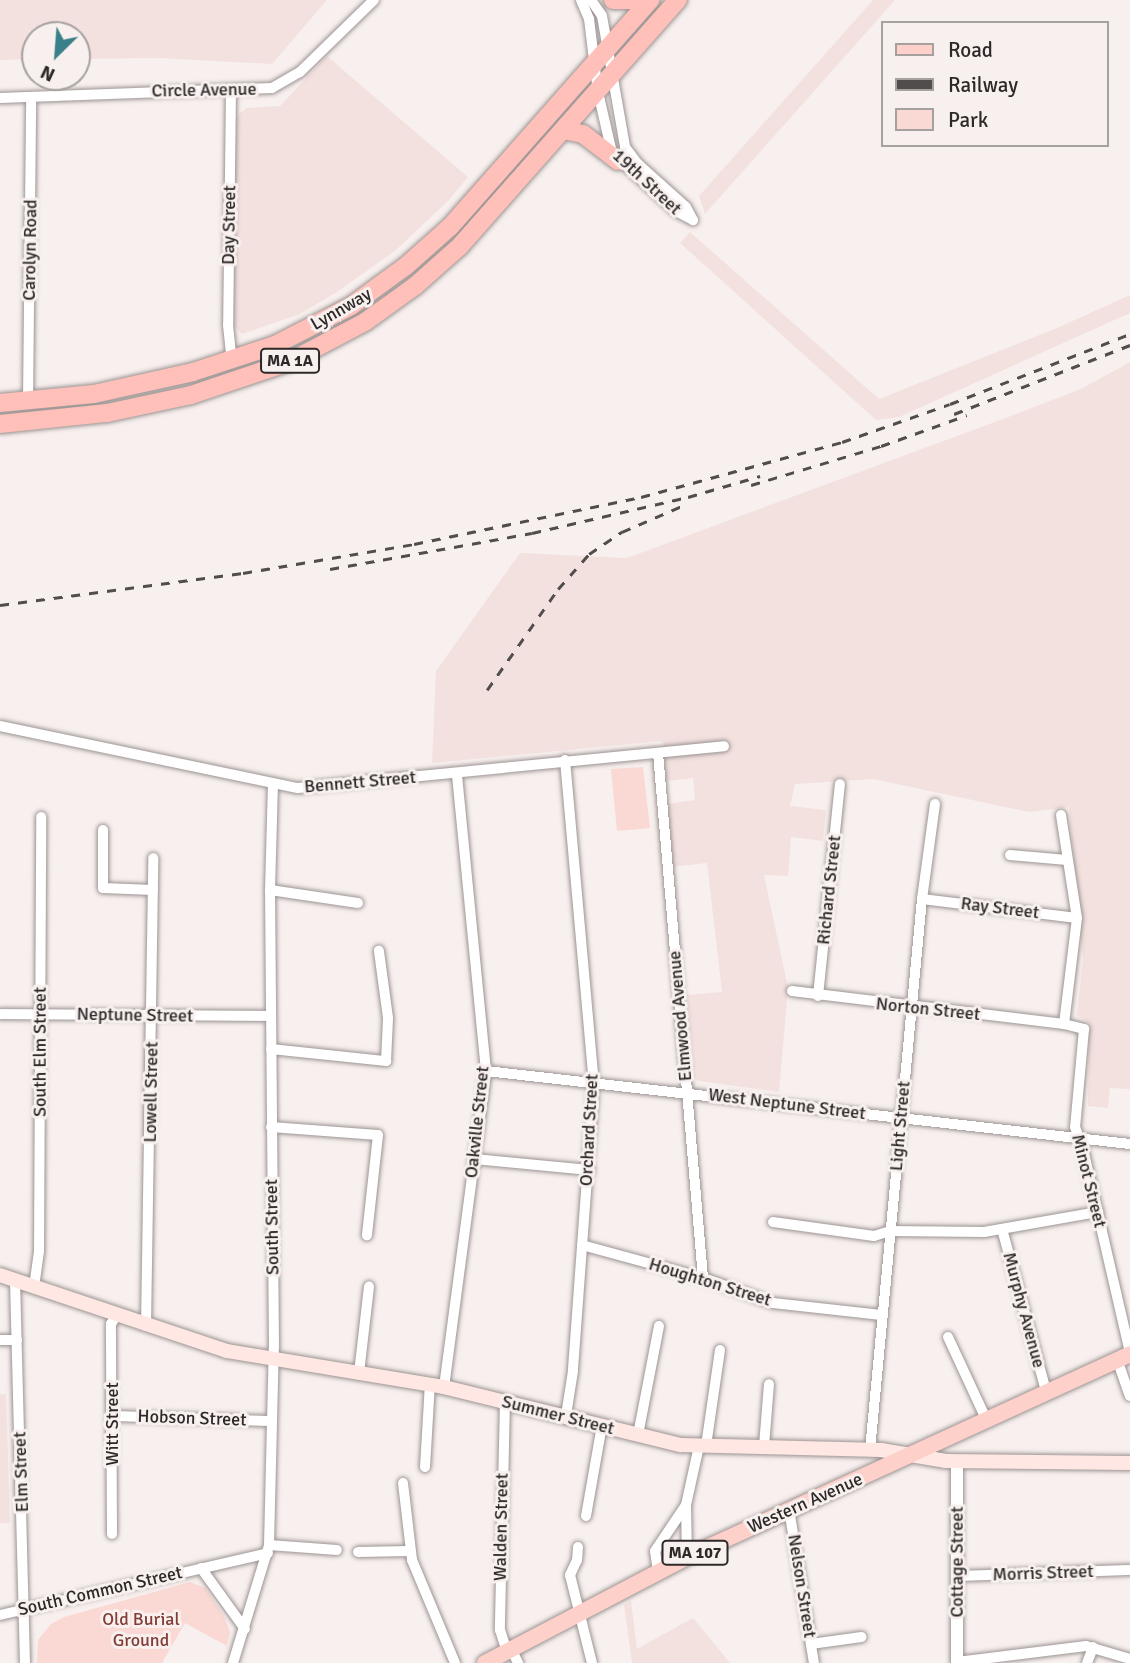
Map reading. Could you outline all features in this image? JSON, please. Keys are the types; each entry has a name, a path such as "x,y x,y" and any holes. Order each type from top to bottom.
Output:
{"highway":[{"path":"613,0 650,0"},
{"name":"Lynnway","path":"0,403 28,402 127,388 232,360 321,323 407,266 462,214 650,0"},
{"name":"Lynnway","path":"0,424 90,416 174,399 272,368 328,343 388,306 438,268 481,225 678,0"},
{"path":"564,130 583,134 618,161"}],"main road":[{"name":"Summer Street","path":"0,1275 214,1348 437,1386 566,1415 638,1435 703,1446 902,1451 910,1455 957,1461 1130,1463"},
{"name":"Western Avenue","path":"485,1663 512,1655 581,1612 687,1557 1126,1355"}],"street":[{"name":"Circle Avenue","path":"0,97 272,88 286,83 374,0"},
{"path":"581,0 612,75"},
{"path":"591,0 600,11 602,55 598,92"},
{"name":"19th Street","path":"598,92 606,139 618,161 676,211 693,220 686,207 627,151 612,75"},
{"name":"Day Street","path":"231,90 228,325 232,360"},
{"name":"Carolyn Road","path":"28,402 31,98"},
{"name":"Bennett Street","path":"0,726 273,785 307,788 724,746"},
{"name":"Elmwood Avenue","path":"657,753 703,1278"},
{"name":"Orchard Street","path":"565,760 594,1083 573,1371 566,1415"},
{"name":"Oakville Street","path":"425,1467 486,1070 457,773"},
{"name":"Richard Street","path":"818,996 840,784"},
{"name":"South Street","path":"233,1663 268,1549 273,1360 270,890 273,785"},
{"name":"Light Street","path":"870,1450 922,899 935,804"},
{"path":"1061,815 1077,918 1064,1024"},
{"name":"South Elm Street","path":"34,1287 38,1251 41,817"},
{"path":"103,830 103,888 153,890"},
{"path":"1010,855 1067,860"},
{"name":"Lowell Street","path":"146,1326 153,1016 153,858"},
{"path":"270,890 358,902"},
{"name":"Ray Street","path":"922,899 1077,918"},
{"path":"271,1049 386,1061 388,1018 379,951"},
{"name":"Norton Street","path":"792,991 1064,1024"},
{"name":"Neptune Street","path":"0,1014 270,1016"},
{"name":"Minot Street","path":"1064,1024 1084,1029 1075,1127 1098,1212 1126,1355 1130,1396"},
{"name":"West Neptune Street","path":"486,1070 1130,1144"},
{"path":"271,1126 378,1136 367,1235"},
{"path":"474,1159 589,1170"},
{"path":"773,1222 874,1236 890,1231 984,1232 1098,1212"},
{"name":"Murphy Avenue","path":"1002,1229 1046,1391"},
{"name":"Houghton Street","path":"582,1245 703,1278 773,1303 881,1315"},
{"name":"Elm Street","path":"15,1281 25,1663"},
{"path":"359,1373 369,1287"},
{"name":"Witt Street","path":"112,1534 111,1324 116,1316"},
{"path":"638,1435 659,1326"},
{"path":"948,1337 986,1419"},
{"path":"0,1340 17,1340"},
{"path":"687,1557 686,1506 703,1446 720,1350"},
{"path":"764,1446 769,1384"},
{"name":"Walden Street","path":"505,1401 500,1630 512,1655"},
{"name":"Hobson Street","path":"112,1416 271,1421"},
{"path":"586,1516 602,1425"},
{"name":"Cottage Street","path":"957,1461 957,1662"},
{"path":"403,1483 410,1551 418,1580 455,1663"},
{"path":"658,1572 655,1551 686,1506"},
{"name":"Nelson Street","path":"789,1509 814,1663"},
{"path":"578,1547 577,1560 570,1574 592,1663"},
{"name":"South Common Street","path":"0,1615 201,1568 268,1549 337,1550"},
{"path":"358,1552 410,1551"},
{"name":"South Common Street","path":"201,1568 245,1629"},
{"name":"Morris Street","path":"957,1576 1130,1570"},
{"path":"811,1644 862,1637"},
{"path":"1087,1663 1093,1647"},
{"path":"957,1662 1093,1647 1130,1659"}],"shaded area":[{"path":"0,0 327,0 272,64 158,58 91,59 91,21 21,21 21,59 0,60"},
{"path":"873,0 895,0 705,214 699,196"},
{"path":"327,56 468,177 448,201 395,251 337,292 300,314 242,334 234,326 234,123 247,108 280,106"},
{"path":"690,232 879,399 1057,328 1130,295 1130,313 899,417 876,420 680,243"},
{"path":"1130,362 1130,1089 1110,1088 1108,1108 1088,1106 1089,1024 1077,1015 1083,959 1069,807 1029,812 873,779 795,784 790,806 826,810 823,841 791,837 788,876 764,875 788,988 779,1092 699,1081 695,1078 687,995 722,992 707,863 672,867 667,804 695,800 693,778 666,781 661,741 432,763 436,671 520,553 627,558 1081,389"},
{"path":"0,1394 6,1394 10,1523 0,1523"},
{"path":"631,1601 637,1649 693,1618 730,1663 632,1663 624,1605"}],"green space":[{"path":"643,767 650,828 617,831 611,769"},
{"name":"Old Burial Ground","path":"190,1582 205,1588 224,1616 230,1632 227,1646 185,1623 162,1663 37,1663 38,1640 51,1624 64,1617"}],"railway":[{"path":"0,605 243,573 414,544 641,497 842,442 950,404 1130,334"},
{"path":"954,414 1130,345"},
{"path":"751,485 881,446 967,415"},
{"path":"330,569 532,533 688,497 760,476"},
{"path":"487,690 558,589 589,554 622,532 684,505"}]}
